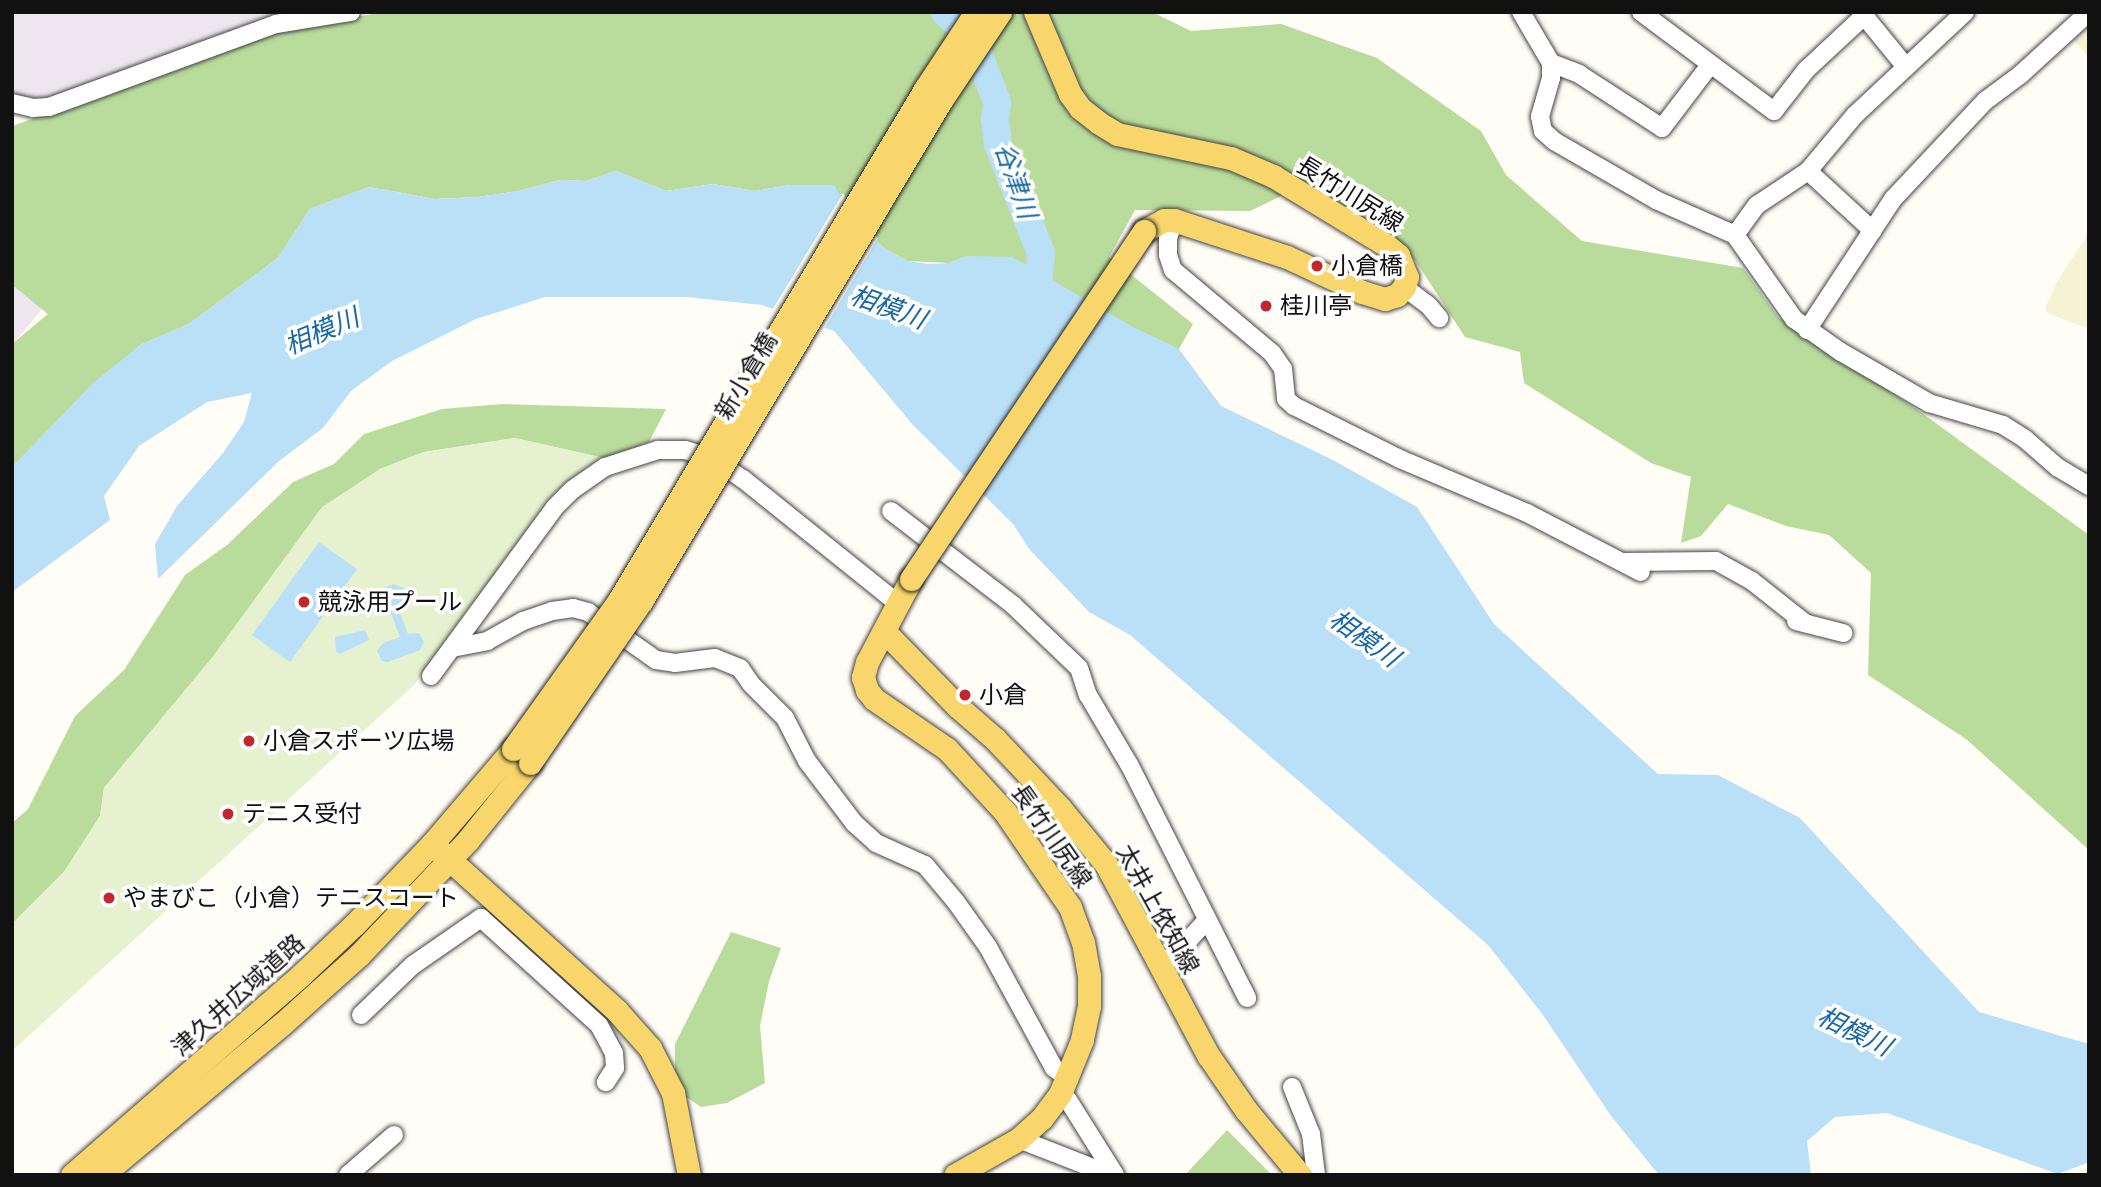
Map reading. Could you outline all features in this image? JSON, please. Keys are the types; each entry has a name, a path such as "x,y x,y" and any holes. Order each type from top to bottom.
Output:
{"main road":[{"name":"新小倉橋","path":"521,756 618,602 925,89 976,12"},
{"name":"新小倉橋","path":"521,756 642,600 940,102 1000,12"},
{"name":"長竹川尻線","path":"1035,12 1070,94 1080,108 1098,123 1117,134 1231,158 1273,176 1392,250 1404,266 1407,277 1404,287"},
{"name":"長竹川尻線","path":"956,1175 1019,1139 1042,1118 1064,1086 1079,1052 1089,1006 1087,966 1076,921 1058,886 979,780 934,738 870,694 863,677 867,662 911,579 1144,231 1164,220 1174,220"},
{"path":"1174,220 1287,257 1374,296 1385,299 1397,295 1404,287"},
{"name":"太井上依知線","path":"884,631 957,706 995,739 1084,837 1119,885 1208,1055 1246,1110 1300,1175"},
{"name":"津久井広域道路","path":"72,1175 301,975 521,756"},
{"name":"津久井広域道路","path":"102,1175 324,988 450,860 521,756"},
{"path":"432,844 562,975 634,1029 660,1062 678,1112 689,1175"}],"street":[{"path":"12,103 33,108 49,107 276,24 351,12"},
{"path":"1521,12 1551,63 1590,80 1662,128 1710,65"},
{"path":"1641,12 1774,111 1806,70 1862,14 1906,67"},
{"path":"1735,235 1756,205 1808,171 1855,115 1964,12"},
{"path":"1807,330 1893,199 1986,100 2020,75 2089,12"},
{"path":"1551,63 1540,116 1543,131 1554,141 1656,200 1735,235 1794,319 1807,330 1929,403 2003,425 2025,439 2057,467 2089,486"},
{"path":"1808,171 1873,231"},
{"path":"1174,220 1168,238 1168,255 1173,270 1272,353 1283,369 1286,399 1294,406 1400,459 1527,513 1616,562 1641,572"},
{"path":"1404,287 1429,306 1439,318"},
{"path":"710,457 727,447"},
{"path":"431,676 555,506 590,476 605,467 658,450 684,450 710,457 743,479 897,603"},
{"path":"891,511 1013,605 1079,668 1088,695 1130,766 1247,998"},
{"path":"1616,562 1716,561 1752,581 1805,623"},
{"path":"452,648 487,641 523,621 552,611 573,608 587,612 656,660 675,663 715,658 740,668 751,684 785,718 817,776 854,823 876,843 925,865 956,902 988,947 1064,1086 1073,1108 1113,1175"},
{"path":"1784,618 1843,633"},
{"path":"361,1015 413,965 481,918 562,975 599,1025 614,1053 615,1068 606,1082"},
{"path":"1160,962 1174,956 1207,920"},
{"path":"1292,1087 1311,1134 1316,1175"},
{"path":"348,1175 394,1135"},
{"path":"1019,1139 1113,1175"}],"shaded area":[{"path":"12,12 306,12 43,102 12,96"},
{"path":"2089,19 2089,57 2075,42 2075,33"},
{"path":"2089,232 2089,329 2047,313 2045,308 2058,280"},
{"path":"12,279 44,307 12,345"}],"green space":[{"path":"382,12 1152,12 1191,31 1281,24 1377,58 1481,131 1506,175 1582,241 1743,268 1778,317 1922,413 2089,535 2089,850 1966,739 1868,675 1871,573 1829,535 1786,526 1728,504 1701,536 1681,543 1691,477 1651,463 1524,383 1520,352 1465,337 1415,260 1304,185 1250,211 1135,210 1109,257 1193,324 1179,349 967,256 949,263 907,261 884,248 853,218 790,185 755,191 713,184 666,191 616,171 586,181 560,180 518,191 478,197 435,199 369,187 310,209 278,258 189,324 140,345 12,467 12,344 48,314 12,285 12,126 280,32"},
{"path":"503,404 666,409 649,442 604,458 515,438 424,452 380,469 211,659 104,788 100,816 64,872 12,924 12,823 28,809 75,716 124,670 185,575 227,545 293,482 334,464 364,434 442,409"},
{"name":"小倉スポーツ広場","path":"515,438 604,458 570,481 414,685 12,1051 12,924 64,872 100,816 104,788 211,659 322,507 380,469 424,452"},
{"path":"731,932 781,948 769,981 760,1026 765,1083 727,1103 701,1107 685,1096 675,1078 675,1044"},
{"path":"1227,1130 1272,1175 1185,1175"}],"water":[{"name":"相模川","path":"616,171 666,191 713,184 755,191 790,185 834,185 853,218 884,248 907,261 929,264 949,263 967,256 1012,257 1133,327 1179,349 1221,406 1333,460 1417,507 1494,624 1658,774 1718,775 1800,818 1979,1012 2089,1044 2089,1162 2058,1174 1887,1113 1835,1117 1807,1141 1811,1175 1659,1175 1611,1116 1543,1015 1488,945 1130,635 1089,612 1030,550 1013,524 913,425 834,331 762,305 686,297 545,297 476,319 392,361 351,391 323,428 279,461 158,579 155,544 177,506 223,453 244,422 252,393 207,402 139,446 104,496 110,520 12,592 12,467 92,384 140,345 189,324 278,258 310,209 369,187 435,199 478,197 518,191 560,180 586,181"},
{"name":"競泳用プール","path":"319,542 357,569 290,662 252,635"},
{"path":"394,584 403,588 406,593 406,598 397,605 408,634 419,633 424,642 420,650 388,662 382,661 377,651 383,643 400,637 389,608 370,614 364,612 360,604 364,596"},
{"path":"365,630 369,640 340,654 336,651 335,637"}],"pier":[{"path":"843,193 856,216 878,238 823,331 771,312"}],"waterway":[{"name":"谷津川","path":"945,12 972,37 997,102 995,120 998,144 1041,253 1036,309"}],"place":[{"name":"小倉橋","path":"1317,266"},
{"name":"桂川亭","path":"1266,306"},
{"name":"競泳用プール","path":"304,602"},
{"name":"小倉","path":"965,695"},
{"name":"小倉スポーツ広場","path":"249,741"},
{"name":"テニス受付","path":"228,814"},
{"name":"やまびこ（小倉）テニスコート","path":"109,898"}]}
